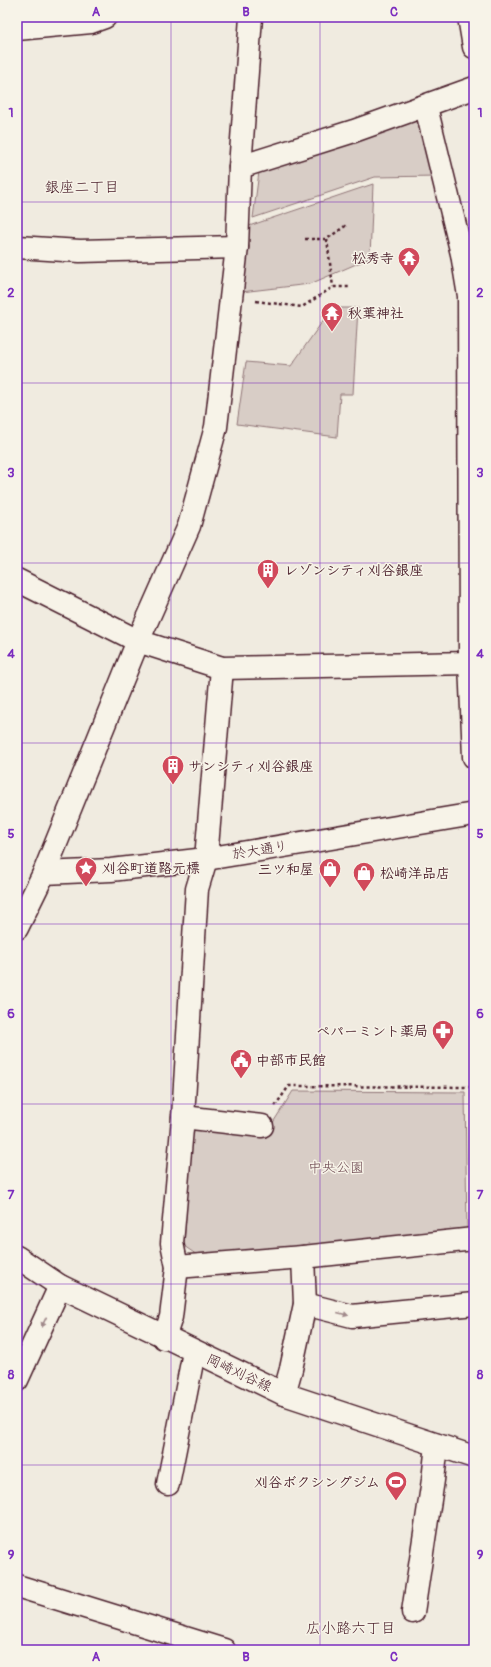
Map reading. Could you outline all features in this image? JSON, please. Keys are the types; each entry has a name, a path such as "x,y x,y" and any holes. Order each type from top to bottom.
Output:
{"street":[{"path":"17,29 91,22 105,17"},
{"path":"17,928 44,873 138,641 188,526 214,435 237,246 240,167 251,17"},
{"path":"469,17 474,47"},
{"path":"240,167 426,107 474,88"},
{"path":"426,107 468,253 472,296 470,663 474,757"},
{"path":"17,247 80,251 237,246"},
{"path":"17,580 138,641 222,668 470,663"},
{"path":"164,1338 170,1317 177,1267 172,1243 183,1117 198,889 206,859 222,668"},
{"name":"於大通り","path":"44,873 111,870 206,859 474,814"},
{"path":"183,1117 262,1126"},
{"path":"177,1267 303,1257 474,1238"},
{"name":"岡崎刈谷線","path":"17,1257 60,1286 164,1338 284,1394 474,1457"},
{"path":"284,1394 305,1304 303,1257"},
{"path":"17,1380 60,1286"},
{"path":"305,1304 352,1316 474,1304"},
{"path":"168,1484 194,1352"},
{"path":"413,1612 434,1480 437,1445"},
{"path":"17,1586 224,1650"}],"path":[{"path":"305,239 327,239 348,224"},
{"path":"327,239 333,287"},
{"path":"231,299 302,307 333,287 349,287"},
{"path":"262,1126 289,1086 474,1086"}],"green space":[{"path":"423,118 437,176 375,177 253,218 259,172"},
{"path":"373,184 370,258 310,284 241,292 246,227"},
{"path":"332,308 358,308 353,394 340,394 337,437 237,424 246,362 291,366"},
{"name":"中央公園","path":"293,1091 465,1092 467,1231 200,1257 184,1246 192,1129 267,1132"}],"place":[{"name":"松秀寺","path":"409,278"},
{"name":"秋葉神社","path":"332,332"},
{"name":"レゾンシティ刈谷銀座","path":"268,590"},
{"name":"サンシティ刈谷銀座","path":"173,786"},
{"name":"刈谷町道路元標","path":"86,888"},
{"name":"三ツ和屋","path":"330,888"},
{"name":"松崎洋品店","path":"364,892"},
{"name":"ペパーミント薬局","path":"443,1050"},
{"name":"中部市民館","path":"241,1080"},
{"name":"刈谷ボクシングジム","path":"396,1502"}],"district":[{"name":"銀座二丁目","path":"82,187"},
{"name":"広小路六丁目","path":"351,1628"}]}
